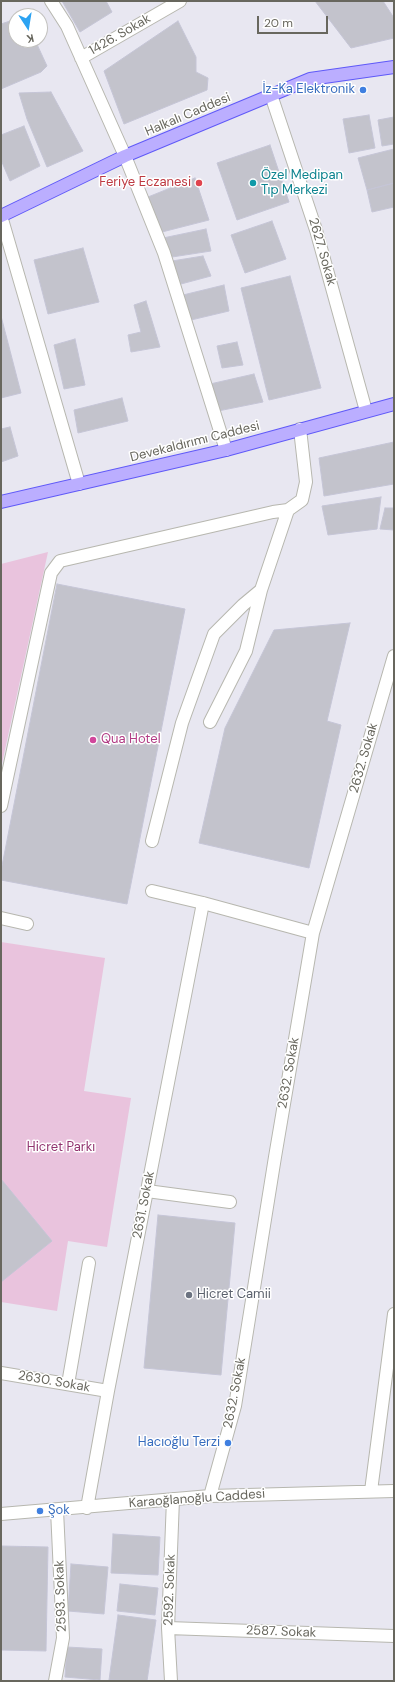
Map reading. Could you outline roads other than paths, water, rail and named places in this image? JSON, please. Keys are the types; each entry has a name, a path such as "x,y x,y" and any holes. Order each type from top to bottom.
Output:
{"main road":[{"name":"Halkalı Caddesi","path":"1,216 125,156 310,79 394,67"},
{"name":"Devekaldırımı Caddesi","path":"1,502 226,450 394,404"}],"street":[{"path":"51,1 67,26 125,156 164,253 226,450"},
{"name":"1426. Sokak","path":"81,58 180,1"},
{"name":"2627. Sokak","path":"271,95 316,230 366,411"},
{"path":"1,216 79,484"},
{"path":"1,806 51,573 60,561 272,512 288,510 302,500 306,482 300,429"},
{"path":"210,722 246,651 262,590 288,510"},
{"path":"152,841 182,723 214,634 243,605 262,590"},
{"name":"2632. Sokak","path":"210,1496 235,1406 274,1157 313,932 394,656"},
{"path":"152,891 203,902 313,932"},
{"name":"2631. Sokak","path":"87,1508 108,1391 203,902"},
{"path":"1,918 27,924"},
{"path":"147,1191 230,1202"},
{"path":"68,1384 89,1263"},
{"path":"371,1490 394,1314"},
{"name":"2630. Sokak","path":"1,1373 108,1391"},
{"name":"Karaoğlanoğlu Caddesi","path":"1,1514 87,1508 210,1496 371,1490 394,1491"},
{"name":"2592. Sokak","path":"171,1681 168,1628 173,1499"},
{"name":"2593. Sokak","path":"55,1681 63,1638 57,1510"},
{"name":"2587. Sokak","path":"168,1628 394,1636"}],"place":[{"name":"İz-Ka Elektronik","path":"363,90"},
{"name":"Feriye Eczanesi","path":"199,183"},
{"name":"Özel Medipan Tıp Merkezi","path":"253,183"},
{"name":"Qua Hotel","path":"93,740"},
{"name":"Hicret Camii","path":"189,1295"},
{"name":"Hacıoğlu Terzi","path":"228,1443"},
{"name":"Şok","path":"40,1511"}],"park label":[{"name":"Hicret Parkı","path":"61,1148"}]}
